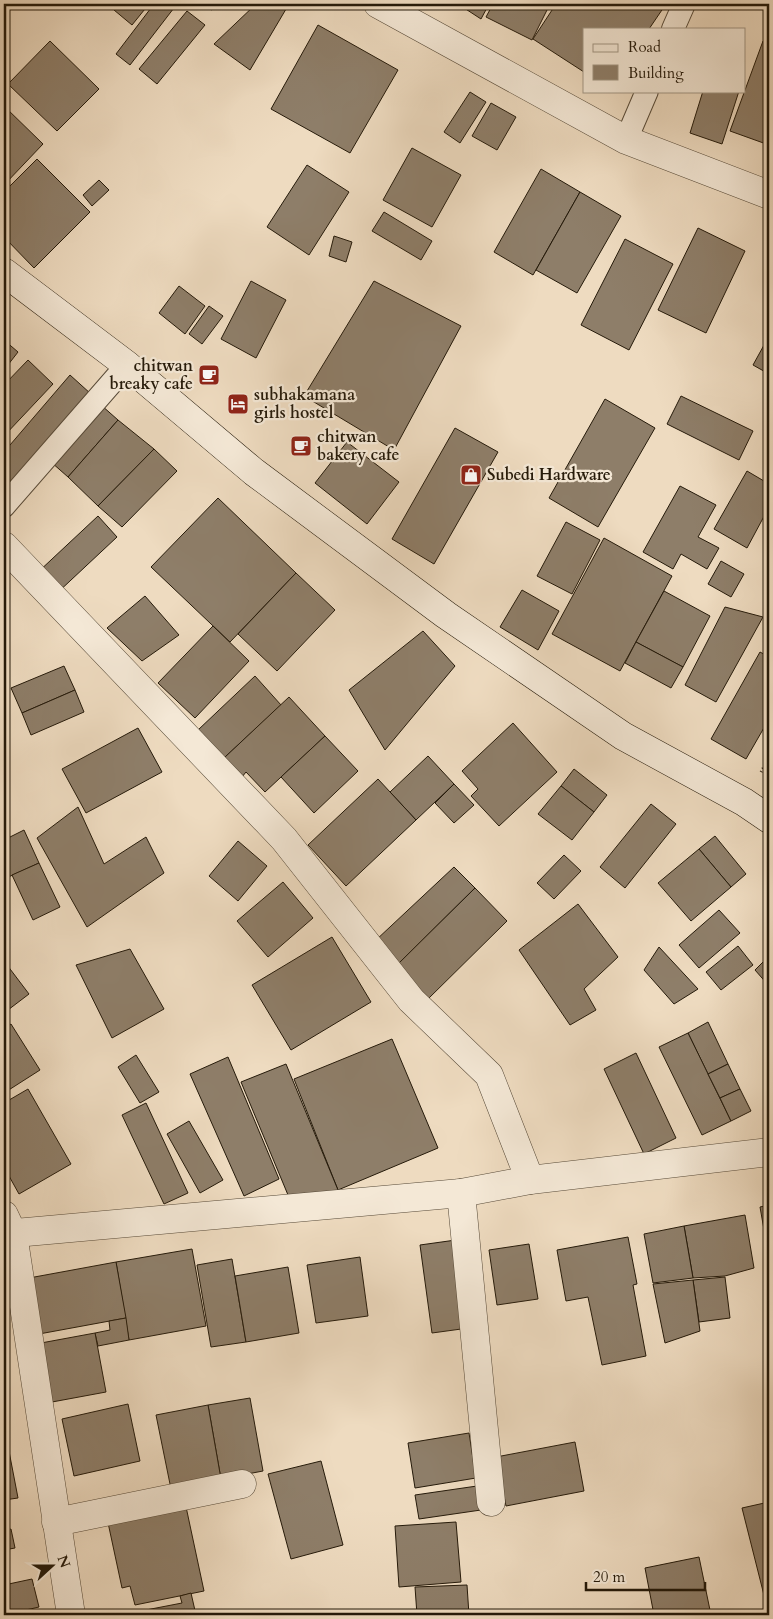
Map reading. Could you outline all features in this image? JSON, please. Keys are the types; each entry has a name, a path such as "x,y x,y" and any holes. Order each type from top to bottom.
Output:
{"street":[{"path":"378,4 626,140 769,195"},
{"path":"4,272 127,365 254,472 446,615 623,736 744,802 769,819"},
{"path":"4,546 284,839 411,1000 489,1075 530,1180"},
{"path":"71,1615 7,1228 461,1193 530,1180 769,1152"},
{"path":"461,1193 491,1502"},
{"path":"56,1522 242,1484"}],"lane":[{"path":"673,28 684,4"},
{"path":"626,140 647,92"},
{"path":"4,506 127,365"}],"building":[{"path":"119,4 149,4 132,25 114,10"},
{"path":"154,4 177,4 130,65 116,54"},
{"path":"202,4 216,4 212,10"},
{"path":"256,4 289,4 250,70 214,44"},
{"path":"458,4 489,4 481,19"},
{"path":"493,4 550,4 532,40 486,17"},
{"path":"556,4 666,4 650,28 583,28 583,71 533,39"},
{"path":"187,11 205,25 157,84 139,69"},
{"path":"318,25 398,70 350,153 271,109"},
{"path":"50,41 99,89 57,131 8,84"},
{"path":"763,41 769,44 769,145 730,131 744,92 746,92"},
{"path":"470,92 486,102 460,143 444,132"},
{"path":"703,92 739,92 722,144 690,133"},
{"path":"491,103 516,117 497,150 472,136"},
{"path":"4,106 43,144 4,185"},
{"path":"412,148 461,175 432,227 383,200"},
{"path":"37,159 90,212 34,268 4,237 4,192"},
{"path":"307,165 349,192 309,255 267,227"},
{"path":"541,169 580,192 533,275 494,252"},
{"path":"99,180 109,190 92,206 83,195"},
{"path":"580,192 621,216 577,293 536,270"},
{"path":"384,212 432,241 421,260 372,231"},
{"path":"698,228 745,251 706,333 658,310"},
{"path":"334,236 352,242 346,262 329,256"},
{"path":"625,239 673,264 629,350 581,325"},
{"path":"251,281 286,300 256,358 221,339"},
{"path":"374,281 461,326 394,450 304,396"},
{"path":"179,286 205,306 185,334 159,313"},
{"path":"209,306 223,316 202,344 189,334"},
{"path":"769,336 769,374 753,365"},
{"path":"4,340 18,352 4,370"},
{"path":"28,360 53,384 4,436 4,385"},
{"path":"70,375 91,394 4,495 4,452"},
{"path":"681,396 753,431 739,460 667,424"},
{"path":"605,399 655,428 598,527 549,498"},
{"path":"101,405 118,420 68,477 51,462"},
{"path":"118,420 154,449 98,506 68,477"},
{"path":"455,428 498,452 434,564 392,539"},
{"path":"347,442 399,482 367,524 315,483"},
{"path":"154,449 177,471 122,527 98,506"},
{"path":"747,471 769,484 769,507 747,548 714,529"},
{"path":"680,486 716,505 698,537 719,548 707,569 681,554 673,569 643,552"},
{"path":"218,498 296,573 230,642 151,567"},
{"path":"98,516 117,537 55,595 36,574"},
{"path":"566,522 600,540 572,594 537,576"},
{"path":"604,538 672,576 620,671 552,634"},
{"path":"721,561 744,574 731,597 708,584"},
{"path":"296,573 335,610 277,671 238,634"},
{"path":"522,590 559,611 538,650 500,627"},
{"path":"664,591 710,616 683,667 636,642"},
{"path":"145,596 179,635 142,661 107,628"},
{"path":"725,607 763,617 716,702 685,685"},
{"path":"213,626 249,661 195,718 158,683"},
{"path":"423,631 455,666 385,750 349,690"},
{"path":"636,642 683,667 671,688 625,663"},
{"path":"760,652 769,657 769,719 746,759 711,739"},
{"path":"64,666 75,690 22,713 11,688"},
{"path":"255,676 281,705 224,758 198,730"},
{"path":"75,690 84,712 31,735 22,713"},
{"path":"289,697 325,736 265,792 246,772 242,777 224,758"},
{"path":"513,723 557,772 499,826 471,796 478,789 462,771"},
{"path":"138,728 162,772 86,813 62,769"},
{"path":"325,736 358,771 314,813 281,777"},
{"path":"428,756 454,784 416,820 390,792"},
{"path":"574,769 607,795 594,812 561,786"},
{"path":"378,779 416,820 346,886 308,845"},
{"path":"454,784 474,805 454,823 435,803"},
{"path":"561,786 594,812 572,840 538,814"},
{"path":"651,804 676,824 625,888 600,867"},
{"path":"78,807 104,864 146,837 164,873 87,927 37,838"},
{"path":"24,830 39,863 4,879 4,840"},
{"path":"715,836 746,874 731,887 699,849"},
{"path":"238,841 267,866 238,901 209,876"},
{"path":"699,849 731,887 691,921 658,883"},
{"path":"564,855 581,871 554,899 537,883"},
{"path":"39,863 60,907 33,920 12,875"},
{"path":"454,867 475,888 395,967 375,941"},
{"path":"283,882 313,918 268,957 237,921"},
{"path":"475,888 507,921 427,1000 395,967"},
{"path":"578,904 618,957 584,989 596,1010 570,1025 519,950"},
{"path":"719,910 740,933 699,968 679,945"},
{"path":"332,937 371,1002 291,1050 252,985"},
{"path":"738,946 753,965 721,990 706,972"},
{"path":"659,947 698,989 674,1004 644,970"},
{"path":"130,949 164,1009 112,1038 76,965"},
{"path":"769,956 769,986 755,970"},
{"path":"4,961 29,994 4,1013"},
{"path":"708,1022 728,1064 708,1074 688,1033"},
{"path":"11,1024 40,1070 4,1093 4,1029"},
{"path":"688,1033 731,1121 702,1135 659,1047"},
{"path":"392,1039 438,1148 338,1190 294,1079"},
{"path":"636,1053 676,1138 644,1154 604,1069"},
{"path":"136,1055 159,1092 140,1103 118,1067"},
{"path":"228,1057 279,1179 244,1196 190,1074"},
{"path":"286,1064 338,1190 293,1207 241,1082"},
{"path":"728,1064 740,1089 720,1098 708,1074"},
{"path":"28,1089 71,1164 19,1194 4,1167 4,1103"},
{"path":"740,1089 751,1111 731,1121 720,1098"},
{"path":"146,1103 188,1193 164,1204 122,1115"},
{"path":"189,1121 223,1180 200,1193 167,1134"},
{"path":"769,1205 769,1258 760,1207"},
{"path":"745,1215 754,1268 725,1276 693,1278 684,1226"},
{"path":"684,1226 693,1278 653,1283 644,1234"},
{"path":"628,1237 637,1284 633,1285 646,1356 602,1365 588,1297 566,1301 557,1250"},
{"path":"463,1239 476,1327 432,1333 420,1245"},
{"path":"529,1244 538,1299 497,1305 489,1250"},
{"path":"192,1249 206,1326 129,1340 116,1262"},
{"path":"360,1257 368,1316 316,1323 307,1265"},
{"path":"232,1259 246,1342 211,1347 197,1265"},
{"path":"116,1262 126,1318 39,1334 29,1278"},
{"path":"288,1267 299,1333 246,1342 235,1276"},
{"path":"725,1277 730,1318 699,1322 693,1280"},
{"path":"693,1280 700,1331 665,1343 653,1284"},
{"path":"126,1318 129,1340 98,1346 95,1333 110,1330 109,1321"},
{"path":"95,1333 106,1392 52,1402 41,1343"},
{"path":"250,1398 263,1471 221,1479 208,1405"},
{"path":"128,1404 140,1461 74,1476 62,1419"},
{"path":"208,1405 221,1479 171,1489 156,1415"},
{"path":"4,1425 8,1446 4,1447"},
{"path":"469,1433 476,1478 415,1488 408,1443"},
{"path":"575,1442 584,1491 506,1506 496,1457"},
{"path":"8,1446 18,1498 4,1500 4,1447"},
{"path":"321,1461 343,1545 291,1559 268,1474"},
{"path":"477,1486 481,1510 419,1519 415,1495"},
{"path":"185,1502 204,1591 135,1605 130,1586 122,1588 107,1518"},
{"path":"769,1502 769,1615 742,1508"},
{"path":"4,1515 7,1530 11,1529 15,1548 4,1550"},
{"path":"456,1522 461,1582 399,1587 395,1526"},
{"path":"699,1557 711,1615 654,1615 645,1568"},
{"path":"32,1579 39,1607 4,1615 4,1585"},
{"path":"467,1585 469,1615 417,1615 415,1587"},
{"path":"191,1593 196,1615 148,1615 146,1610 182,1603 180,1596"}],"place":[{"name":"chitwan breaky cafe","path":"209,375"},
{"name":"subhakamana girls hostel","path":"238,404"},
{"name":"chitwan bakery cafe","path":"301,446"},
{"name":"Subedi Hardware","path":"471,475"}]}
